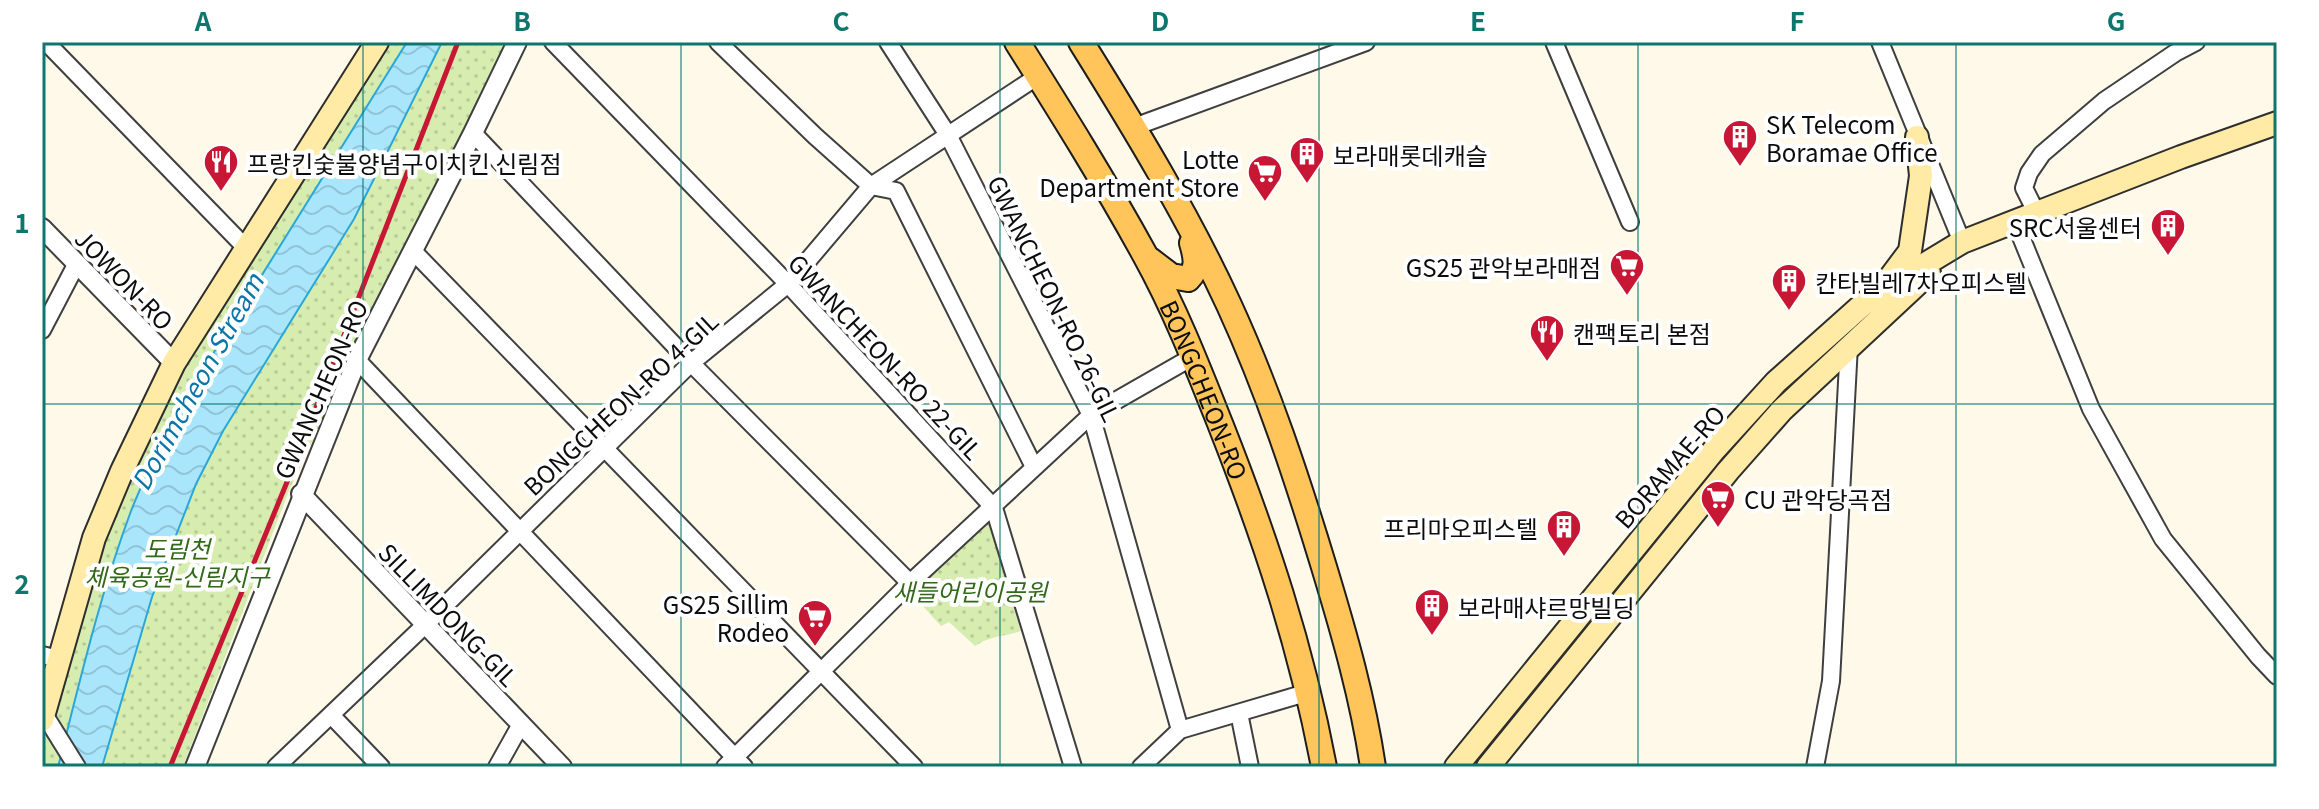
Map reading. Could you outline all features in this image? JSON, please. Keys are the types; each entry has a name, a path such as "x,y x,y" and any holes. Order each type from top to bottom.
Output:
{"main road":[{"path":"43,717 50,657 94,538 174,363 377,42"},
{"name":"BONGCHEON-RO","path":"1017,42 1146,256 1194,356 1258,517 1287,607 1324,767"},
{"path":"1081,42 1134,127 1229,304 1291,462 1341,623 1367,727 1373,767"},
{"name":"BORAMAE-RO","path":"1456,767 1714,450 1776,382 1879,292 1962,242 2277,123"},
{"path":"1879,292 1910,251 1921,176 1917,137"},
{"path":"1146,256 1171,276 1188,279 1194,273 1197,261 1189,225"},
{"name":"BORAMAE-RO","path":"1488,767 1728,471 1782,410 1962,242"}],"street":[{"path":"46,42 246,248"},
{"name":"GWANCHEON-RO","path":"195,767 301,494 357,360 517,42"},
{"name":"GWANCHEON-RO 22-GIL","path":"553,42 788,284 994,508 1073,767"},
{"path":"718,42 871,186 896,191 1034,467"},
{"name":"GWANCHEON-RO 26-GIL","path":"888,42 948,135 1091,415 1180,730"},
{"path":"1134,127 1366,42"},
{"path":"1554,42 1630,222"},
{"path":"1880,42 1962,242"},
{"path":"2036,212 2024,188 2029,173 2042,154 2104,101 2196,42"},
{"name":"BONGCHEON-RO 4-GIL","path":"276,767 691,363 788,284 871,186 1038,76"},
{"path":"473,133 691,363 910,583"},
{"path":"2015,222 2091,409 2163,539 2277,676"},
{"name":"JOWON-RO","path":"42,228 174,363"},
{"path":"413,251 914,767"},
{"path":"42,330 77,263"},
{"path":"1815,767 1831,681 1849,345"},
{"path":"357,360 735,764 910,583 1091,415 1194,356"},
{"name":"SILLIMDONG-GIL","path":"301,494 562,767"},
{"path":"1141,767 1180,730 1309,692"},
{"path":"1239,713 1250,767"},
{"path":"331,715 381,767"},
{"path":"43,717 77,767"},
{"path":"497,767 521,724"}],"green space":[{"name":"도림천 체육공원-신림지구","path":"377,42 506,42 471,125 373,315 290,488 183,767 42,767 42,750 103,531 184,358"},
{"name":"새들어린이공원","path":"990,515 1021,631 991,638 975,646 949,622 941,626 909,591"}],"water":[{"name":"Dorimcheon Stream","path":"407,42 442,42 354,219 223,431 196,484 152,597 102,767 58,767 110,574 131,511 154,458 181,405"}],"railway":[{"path":"170,767 287,482 458,42"}],"place":[{"name":"SK Telecom Boramae Office","path":"1740,168"},
{"name":"보라매롯데캐슬","path":"1307,185"},
{"name":"프랑킨숯불양념구이치킨 신림점","path":"221,193"},
{"name":"Lotte Department Store","path":"1265,203"},
{"name":"SRC서울센터","path":"2168,257"},
{"name":"GS25 관악보라매점","path":"1627,297"},
{"name":"칸타빌레7차오피스텔","path":"1789,312"},
{"name":"캔팩토리 본점","path":"1547,363"},
{"name":"CU 관악당곡점","path":"1718,529"},
{"name":"프리마오피스텔","path":"1564,558"},
{"name":"보라매샤르망빌딩","path":"1432,637"},
{"name":"GS25 Sillim Rodeo","path":"815,648"}]}
